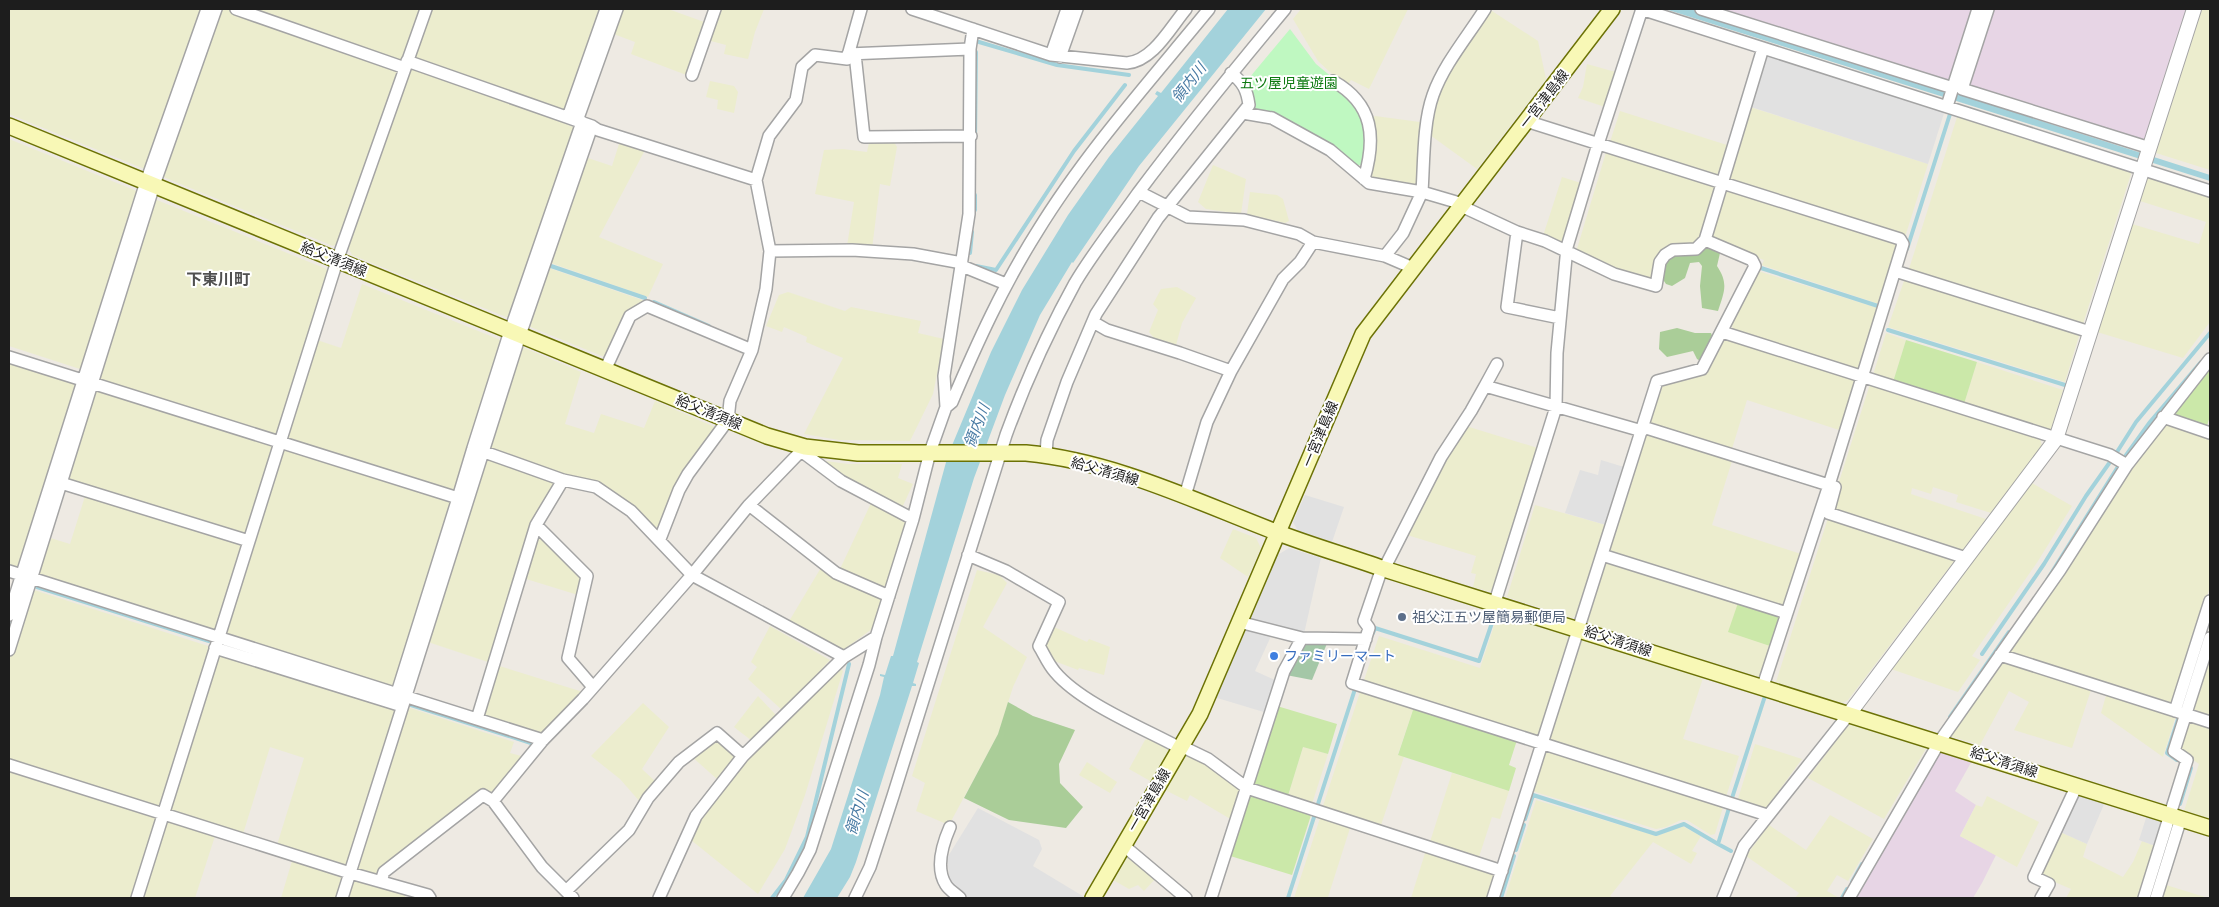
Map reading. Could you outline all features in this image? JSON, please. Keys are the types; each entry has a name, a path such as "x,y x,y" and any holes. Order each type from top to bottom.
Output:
{"main road":[{"name":"一宮津島線","path":"1093,898 1200,714 1363,334 1612,9"},
{"name":"給父清須線","path":"9,126 767,436 803,449 858,453 933,452 1046,455 1123,474 1279,533 1383,568 1940,741 2210,828"}],"street":[{"path":"9,650 26,576 207,9"},
{"path":"150,184 216,9"},
{"path":"236,9 580,122 598,130 756,180"},
{"path":"137,898 337,261 426,9"},
{"path":"580,122 606,9"},
{"path":"342,898 580,122 617,9"},
{"path":"692,75 715,9"},
{"path":"861,9 852,54 864,137 970,136"},
{"path":"912,9 1056,56 1135,62 1147,56 1186,9"},
{"path":"1056,56 1067,9"},
{"path":"1056,56 1077,9"},
{"path":"946,407 952,402 979,337 1006,284 1037,231 1084,162 1208,9"},
{"path":"855,898 870,867 998,454 1021,394 1075,284 1096,250 1231,73 1285,9"},
{"path":"1385,256 1403,233 1422,192 1433,95 1450,63 1485,9"},
{"path":"1495,602 1556,407 1560,318 1566,251 1641,9 1948,104 2146,159"},
{"path":"1700,9 1957,83 1962,89 2146,159 2210,191"},
{"path":"1957,83 1978,9"},
{"path":"1948,104 1988,9"},
{"path":"1723,898 1744,846 1849,714 2056,439 2194,9"},
{"path":"782,898 810,850 869,665 946,407 944,376 969,214 970,48 973,29"},
{"path":"660,539 679,490 688,474 728,420 730,401 752,350 766,289 770,252 756,180 768,136 796,100 802,67 815,55 847,59 852,54 970,48"},
{"path":"1242,113 1272,118 1330,150 1369,183 1422,192 1462,205 1517,232 1566,251 1614,274 1656,286 1660,262 1665,255 1673,250 1696,248 1705,240 1763,48"},
{"path":"1046,455 1048,440 1067,382 1093,322 1113,287 1167,208 1249,105 1247,92 1240,80 1231,73"},
{"path":"1334,81 1346,89 1368,116 1371,155 1364,179"},
{"path":"1526,121 1900,240 1903,244 1829,485 1763,686"},
{"path":"1139,192 1167,208 1188,217 1244,220 1260,223 1299,234 1313,242 1385,256 1413,268"},
{"path":"1517,232 1507,308 1560,318"},
{"path":"1493,898 1657,381 1702,369 1755,266 1752,260 1705,240"},
{"path":"1184,496 1207,422 1231,371 1284,279 1300,262 1313,242"},
{"path":"770,252 852,250 913,254 962,265 1006,284"},
{"path":"1895,271 2090,332"},
{"path":"605,370 630,316 647,306 752,350"},
{"path":"1093,322 1106,330 1180,352 1231,371"},
{"path":"1722,332 2110,455 2127,465"},
{"path":"9,357 458,498"},
{"path":"1849,898 1940,741 2060,570 2127,465 2210,359"},
{"path":"1497,364 1471,411 1441,457 1383,568 1364,621 1369,628 1352,683 1767,815"},
{"path":"9,614 26,576 61,482 87,381"},
{"path":"1485,386 1642,429 1835,487 1828,513 1966,558"},
{"path":"2163,417 2210,433"},
{"path":"479,449 563,480 596,487 631,511 660,539 692,575 844,657"},
{"path":"402,699 458,498 479,449"},
{"path":"493,801 543,740 593,687 692,575 748,505 803,449 841,481 913,519"},
{"path":"477,719 536,525 563,480"},
{"path":"61,482 249,541"},
{"path":"748,505 836,573 889,596"},
{"path":"536,525 587,576 568,658 593,687"},
{"path":"968,555 1006,571 1059,602 1039,646 1059,677 1083,696 1208,759 1246,788 1502,871"},
{"path":"1602,555 1788,613"},
{"path":"9,571 217,643 543,740"},
{"path":"2156,898 2176,817 2187,760 2174,751 2180,713 2210,601"},
{"path":"1239,622 1302,638 1366,640"},
{"path":"659,898 696,816 743,756 844,657 876,637"},
{"path":"1211,898 1284,671 1302,638"},
{"path":"2180,713 2210,638"},
{"path":"2000,655 2210,722"},
{"path":"381,881 384,872 483,795 493,801 542,867 568,895 629,830 648,798 679,762 717,733 743,756"},
{"path":"9,765 428,895 430,898"},
{"path":"2041,898 2049,884 2034,877 2076,785"},
{"path":"2144,898 2176,817"},
{"path":"950,827 943,844 942,874 946,884 960,898"},
{"path":"1123,844 1186,898"}],"shaded area":[{"path":"1710,9 1975,9 1951,83"},
{"path":"1990,9 2187,9 2146,140 2141,141 1966,85"},
{"path":"1771,55 1945,110 1928,164 1751,107 1767,57"},
{"path":"1601,460 1624,467 1606,525 1565,513 1580,470 1598,475"},
{"path":"1305,495 1344,507 1332,542 1298,531 1293,522"},
{"path":"1289,548 1321,558 1304,634 1246,621 1271,559"},
{"path":"1243,627 1272,634 1255,671 1277,681 1267,713 1214,697"},
{"path":"1944,750 1973,759 1955,791 1976,805 1960,836 1996,855 1973,898 1853,898 1938,754"},
{"path":"2079,794 2105,802 2087,844 2058,831 2075,795"},
{"path":"978,808 1039,840 1042,849 1033,866 1086,898 966,898 950,882 947,858"},
{"path":"2147,815 2166,821 2158,847 2139,840"}],"green space":[{"path":"9,9 203,9 147,170 9,114"},
{"path":"227,9 392,67 397,73 338,243 333,246 161,176 219,10"},
{"path":"245,9 420,9 402,59 396,61"},
{"path":"430,9 602,9 566,113 414,60"},
{"path":"620,9 668,9 707,23 689,76 631,54 635,42 611,33"},
{"path":"718,9 764,9 755,32 748,59 724,54 726,45 707,40"},
{"path":"1301,9 1408,9 1369,89 1351,80 1348,84 1331,73 1318,61 1293,19"},
{"path":"1489,9 1538,41 1546,79 1477,169 1430,135 1436,97 1440,88"},
{"path":"2202,9 2210,9 2210,170 2156,153"},
{"name":"五ツ屋児童遊園","path":"1290,29 1316,64 1333,78 1362,114 1366,126 1364,164 1355,166 1331,145 1271,112 1253,108 1250,77"},
{"path":"1587,64 1619,73 1608,108 1578,98 1583,87"},
{"path":"414,67 569,120 568,125 576,128 511,319 352,255 348,247 409,70"},
{"path":"710,81 734,86 738,92 734,113 717,109 718,100 706,97"},
{"path":"1750,107 1928,164 1905,237 1727,180"},
{"path":"1620,111 1727,145 1718,175 1714,177 1609,145"},
{"path":"1958,114 2130,171 2131,174 2082,327 1908,272"},
{"path":"1375,116 1420,122 1424,127 1418,187 1373,180 1371,177 1375,154 1373,118"},
{"path":"9,139 139,192 83,370 9,346"},
{"path":"620,141 645,150 599,237 663,264 648,297 548,262 585,157 612,166"},
{"path":"894,142 897,147 890,186 880,184 872,249 847,246 854,202 815,194 824,150 843,149 867,152 869,143"},
{"path":"1607,149 1712,182 1716,188 1698,242 1653,280 1629,275 1576,252"},
{"path":"1213,165 1246,179 1241,214 1206,209 1198,202"},
{"path":"1562,177 1584,184 1565,247 1543,236"},
{"path":"2151,177 2210,195 2210,322 2183,358 2097,332 2132,224 2199,244 2206,222 2140,201 2147,178"},
{"path":"1723,189 1900,243 1882,305 1762,265 1764,260 1712,240 1710,235"},
{"path":"1250,192 1277,195 1283,199 1289,221 1285,223 1247,214"},
{"path":"152,198 329,270 278,434 273,436 98,381"},
{"path":"1704,246 1720,253 1717,266 1723,278 1724,288 1718,311 1702,308 1700,286 1702,266 1699,262 1690,263 1685,278 1672,286 1666,284 1662,278 1663,269 1670,258 1676,254"},
{"path":"546,267 645,301 607,358 528,326"},
{"path":"1758,271 1881,309 1861,372 1733,331 1732,324"},
{"path":"1905,278 2080,333 2065,382 1888,327"},
{"path":"362,284 503,341 457,492 289,441 286,436 317,340 341,348"},
{"path":"1177,287 1196,298 1182,323 1176,345 1154,338 1149,332 1158,310 1153,304 1161,289"},
{"path":"788,292 845,311 851,307 921,321 918,333 944,339 933,394 910,441 839,440 804,434 843,358 806,342 807,337 784,327 782,332 766,326 779,295"},
{"path":"1677,328 1695,333 1711,333 1713,338 1702,362 1697,359 1693,351 1667,357 1659,349 1660,332"},
{"path":"1886,333 1906,340 1893,382 1873,375"},
{"path":"1732,339 1858,380 1842,431 1747,400 1731,452 1651,427 1648,422 1661,385 1707,374 1724,341"},
{"path":"1906,340 1977,362 1964,404 1893,382"},
{"path":"522,347 581,372 565,424 594,433 601,414 644,428 655,401 717,428 659,526 653,528 633,509 564,476 493,451 491,447"},
{"path":"9,360 74,380 77,387 20,569 9,570"},
{"path":"1977,362 2063,390 2051,429 2049,431 1964,404"},
{"path":"2210,364 2210,416 2206,429 2170,417"},
{"path":"1870,384 2040,438 2042,446 1991,513 1956,502 1958,495 1933,487 1931,494 1912,488 1911,494 1986,519 1962,551 1955,552 1834,513 1838,485"},
{"path":"100,388 266,442 274,449 247,533 239,535 69,482 66,477 93,391"},
{"path":"2163,421 2210,436 2210,587 2173,703 2169,706 2006,654"},
{"path":"1466,426 1541,449 1495,593 1473,587 1476,574 1471,573 1476,556 1407,535 1444,458"},
{"path":"1648,432 1733,458 1712,525 1804,555 1787,609 1613,554 1609,550"},
{"path":"287,448 449,500 453,504 396,685 391,689 227,637 225,631 283,450"},
{"path":"490,457 551,480 555,485 491,663 428,642 485,460"},
{"path":"826,461 848,464 902,464 898,478 913,484 901,510 824,465"},
{"path":"2032,483 2072,506 2038,561 1972,656 1980,660 1958,692 1891,669"},
{"path":"86,493 239,542 243,545 216,628 210,631 36,574 47,537 70,544"},
{"path":"872,501 908,520 887,584 882,588 840,569"},
{"path":"1535,505 1606,525 1577,615 1572,618 1507,597"},
{"path":"1828,518 1954,557 1955,560 1848,700 1842,703 1776,682"},
{"path":"1233,529 1256,538 1261,548 1248,577 1220,558"},
{"path":"539,534 579,572 582,579 578,595 523,578 536,536"},
{"path":"1606,560 1739,600 1773,647 1763,678 1589,624 1587,620"},
{"path":"822,566 880,597 881,601 872,629 839,653 788,623"},
{"path":"977,570 999,575 1007,583 983,627 1027,657 1013,687 998,734 949,825 916,811 925,783 912,776"},
{"path":"31,589 208,646 211,650 162,806 159,808 9,761 9,661"},
{"path":"1739,600 1783,617 1773,647 1728,632"},
{"path":"1499,611 1571,635 1538,740 1363,683 1379,636 1480,668"},
{"path":"770,626 830,660 783,711 748,679 757,667 751,662"},
{"path":"1052,626 1087,642 1089,639 1110,647 1104,675 1079,668 1078,670 1049,659 1043,642"},
{"path":"1583,636 1704,675 1683,739 1739,756 1725,800 1547,740 1579,638"},
{"path":"1304,641 1328,641 1312,680 1286,675"},
{"path":"2210,646 2210,718 2190,710"},
{"path":"220,652 397,709 350,862 343,865 277,845 304,758 270,747 243,834 172,811 170,808"},
{"path":"2003,658 2092,687 2072,748 2014,730 2029,702 2009,691 1980,745 1949,736"},
{"path":"496,665 583,692 540,735 483,718"},
{"path":"840,668 843,671 805,795 785,849 758,894 691,840 700,818 745,761"},
{"path":"1361,689 1414,707 1398,754 1404,757 1380,828 1322,809"},
{"path":"2107,692 2176,715 2163,757 2101,713"},
{"path":"758,696 775,714 775,718 752,741 734,727"},
{"path":"1008,702 1033,716 1075,730 1059,764 1060,783 1083,807 1066,828 1009,820 964,798 998,734"},
{"path":"643,703 669,727 642,769 657,783 641,803 620,779 591,756"},
{"path":"1277,706 1337,724 1328,754 1303,747 1287,799 1251,785"},
{"path":"1414,707 1517,740 1509,765 1516,768 1509,791 1398,755"},
{"path":"410,708 514,742 510,753 525,757 497,792 481,791 375,874 358,869 357,865 404,711"},
{"path":"2187,720 2210,725 2210,819 2184,811 2199,764 2180,751"},
{"path":"1852,723 1927,747 1884,819 1808,778 1849,724"},
{"path":"714,738 736,755 736,759 718,780 690,755"},
{"path":"1149,738 1172,749 1152,782 1129,769 1145,740"},
{"path":"1755,744 1802,759 1765,810 1737,802"},
{"path":"1303,747 1328,754 1311,807 1287,799"},
{"path":"1545,749 1724,804 1715,834 1711,835 1687,820 1681,820 1666,827 1656,829 1532,791"},
{"path":"1184,752 1208,763 1242,788 1232,820 1190,795 1187,801 1163,789"},
{"path":"1087,762 1117,782 1110,793 1079,775"},
{"path":"9,771 155,817 157,822 133,898 9,898"},
{"path":"1452,773 1509,791 1500,819 1492,817 1478,860 1429,845"},
{"path":"1247,794 1312,812 1292,875 1227,855"},
{"path":"1987,796 2039,822 2017,867 1960,836 1976,805 1982,807"},
{"path":"1536,800 1657,836 1682,826 1701,836 1692,851 1697,853 1691,864 1653,842 1610,896 1614,898 1505,898"},
{"path":"1321,815 1351,825 1329,898 1294,898"},
{"path":"1830,815 1873,839 1848,881 1837,875 1827,891 1839,898 1795,898 1799,893 1746,856 1769,825 1806,850"},
{"path":"170,822 215,836 195,898 142,898 166,824"},
{"path":"2058,831 2087,844 2083,857 2123,877 2133,862 2142,841 2158,847 2142,898 2066,898 2071,889 2043,877 2041,871"},
{"path":"1426,850 1494,871 1495,875 1488,898 1411,898"},
{"path":"1127,852 1156,878 1144,891 1138,885 1129,889 1113,880"},
{"path":"292,861 342,876 343,880 338,898 281,898"},
{"path":"355,881 405,894 405,898 346,898 351,882"},
{"path":"2166,885 2208,898 2162,898"}],"water":[{"name":"領内川","path":"1228,9 1266,9 1139,166 1072,262 1040,315 1005,395 974,478 917,662 919,663 913,683 916,686 912,686 850,877 837,898 803,898 831,849 880,695 884,677 880,676 880,674 885,675 891,656 893,656 948,455 991,352 1022,290 1068,215 1109,157 1158,96 1155,94 1157,91 1161,93"},
{"path":"1665,9 1692,9 2210,175 2210,181"}],"waterway":[{"path":"979,42 1057,65 1129,75"},
{"path":"975,138 976,52"},
{"path":"976,266 996,270 1074,151 1125,85"},
{"path":"1907,249 1950,114"},
{"path":"975,195 975,210"},
{"path":"970,253 972,232"},
{"path":"548,265 645,298"},
{"path":"1761,268 1881,307"},
{"path":"654,302 709,326"},
{"path":"1888,330 2065,385"},
{"path":"2117,452 2136,422 2210,333"},
{"path":"2124,458 2150,422 2201,362"},
{"path":"1982,654 2044,564 2086,496 2110,462"},
{"path":"2047,580 2119,465"},
{"path":"37,587 209,641"},
{"path":"1373,633 1375,628 1479,661 1496,611"},
{"path":"9,631 14,616"},
{"path":"1950,717 2009,632"},
{"path":"772,898 786,880 807,837 849,664"},
{"path":"1317,807 1355,689"},
{"path":"1732,798 1765,696"},
{"path":"411,705 531,743"},
{"path":"2177,760 2167,753 2179,716"},
{"path":"2180,804 2191,768"},
{"path":"1525,819 1533,795 1656,834 1684,824 1718,844 1729,808"},
{"path":"1288,898 1315,814"},
{"path":"1516,850 1524,825"},
{"path":"1718,844 1731,851"},
{"path":"1501,898 1514,856"},
{"path":"1852,882 1862,864"},
{"path":"1842,898 1847,889"}],"place":[{"name":"祖父江五ツ屋簡易郵便局","path":"1402,617"},
{"name":"ファミリーマート","path":"1274,656"}],"district":[{"name":"下東川町","path":"218,279"}]}
